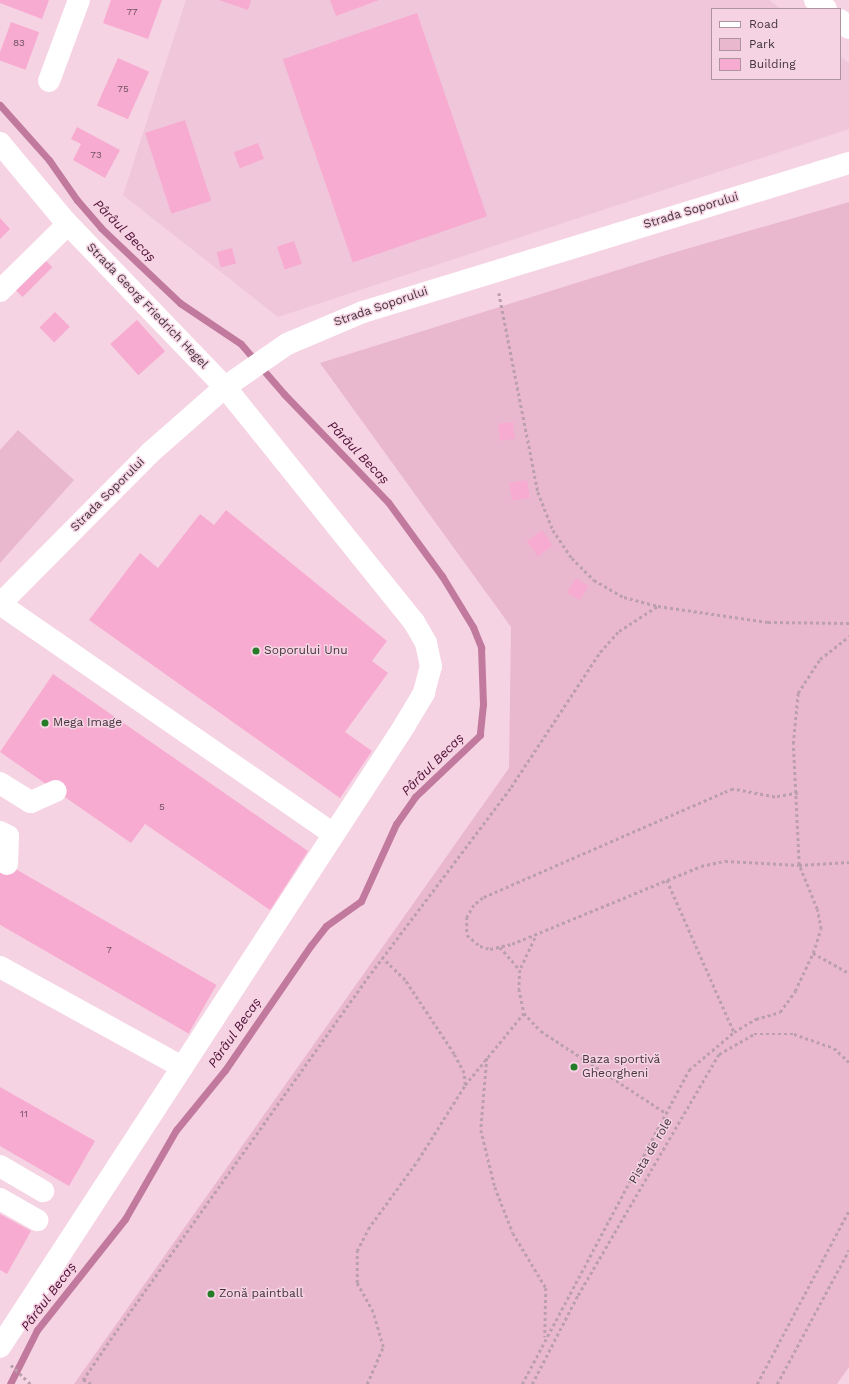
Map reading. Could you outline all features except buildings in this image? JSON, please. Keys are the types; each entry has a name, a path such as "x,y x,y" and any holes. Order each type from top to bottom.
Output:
{"street":[{"path":"49,81 79,0"},
{"path":"815,0 825,8"},
{"path":"841,21 849,28"},
{"name":"Strada Georg Friedrich Hegel","path":"0,144 68,224 233,381 414,622 429,651 431,670 421,699 182,1068 3,1353"},
{"name":"Strada Soporului","path":"0,604 150,452 233,381 264,359 311,332 363,312 849,163"},
{"path":"0,290 68,224"},
{"path":"0,604 333,834"},
{"path":"0,783 31,802 56,791"},
{"path":"0,832 8,836 8,864"},
{"path":"0,967 182,1068"},
{"path":"0,1166 43,1191"},
{"path":"0,1199 37,1220"}],"path":[{"path":"497,286 538,492 553,530 572,558 605,589 658,606 768,622 849,623"},
{"path":"91,1384 83,1380 110,1340 382,958 511,788 600,652 619,631 658,606"},
{"path":"522,1384 689,1070 734,1032 756,1019 780,1012 795,991 813,953 821,930 817,909 799,865 798,793 793,744 798,693 820,659 849,636"},
{"path":"798,793 775,797 733,789 483,898 474,905 467,916 467,935 480,946 490,949 535,937 701,866 725,861 799,865 849,862"},
{"path":"667,880 734,1032"},
{"path":"535,937 520,970 519,989 524,1013 541,1031 666,1113"},
{"path":"500,947 520,970"},
{"path":"813,953 849,973"},
{"path":"382,958 405,980 450,1048 464,1073 465,1085"},
{"path":"367,1384 380,1360 383,1347 373,1312 357,1283 357,1251 368,1229 418,1160 465,1085 524,1013"},
{"name":"Pista de role","path":"532,1384 578,1295 718,1054 754,1034 794,1034 834,1048 849,1062"},
{"path":"487,1058 483,1137 495,1187 513,1233 546,1288 545,1339"},
{"path":"757,1384 849,1210"},
{"path":"777,1384 849,1250"},
{"path":"3,1353 30,1383"}],"shaded area":[{"path":"186,0 769,0 780,8 711,8 711,80 841,80 841,57 849,63 849,129 278,317 123,195"}],"green space":[{"name":"Baza sportivă Gheorgheni","path":"849,202 849,1367 837,1384 74,1384 509,768 511,627 320,363 669,254"},
{"path":"18,430 74,480 0,563 0,450"}],"waterway":[{"name":"Pârâul Becaș","path":"0,105 49,160 77,200 101,228 180,303 241,344 284,394 388,502 442,576 473,627 481,647 483,704 480,735 415,797 396,824 361,901 326,926 311,945 225,1070 176,1130 125,1219 37,1330 10,1384"}],"place":[{"name":"Soporului Unu","path":"256,651"},
{"name":"Mega Image","path":"45,723"},
{"name":"Baza sportivă Gheorgheni","path":"574,1067"},
{"name":"Zonă paintball","path":"211,1294"}]}
